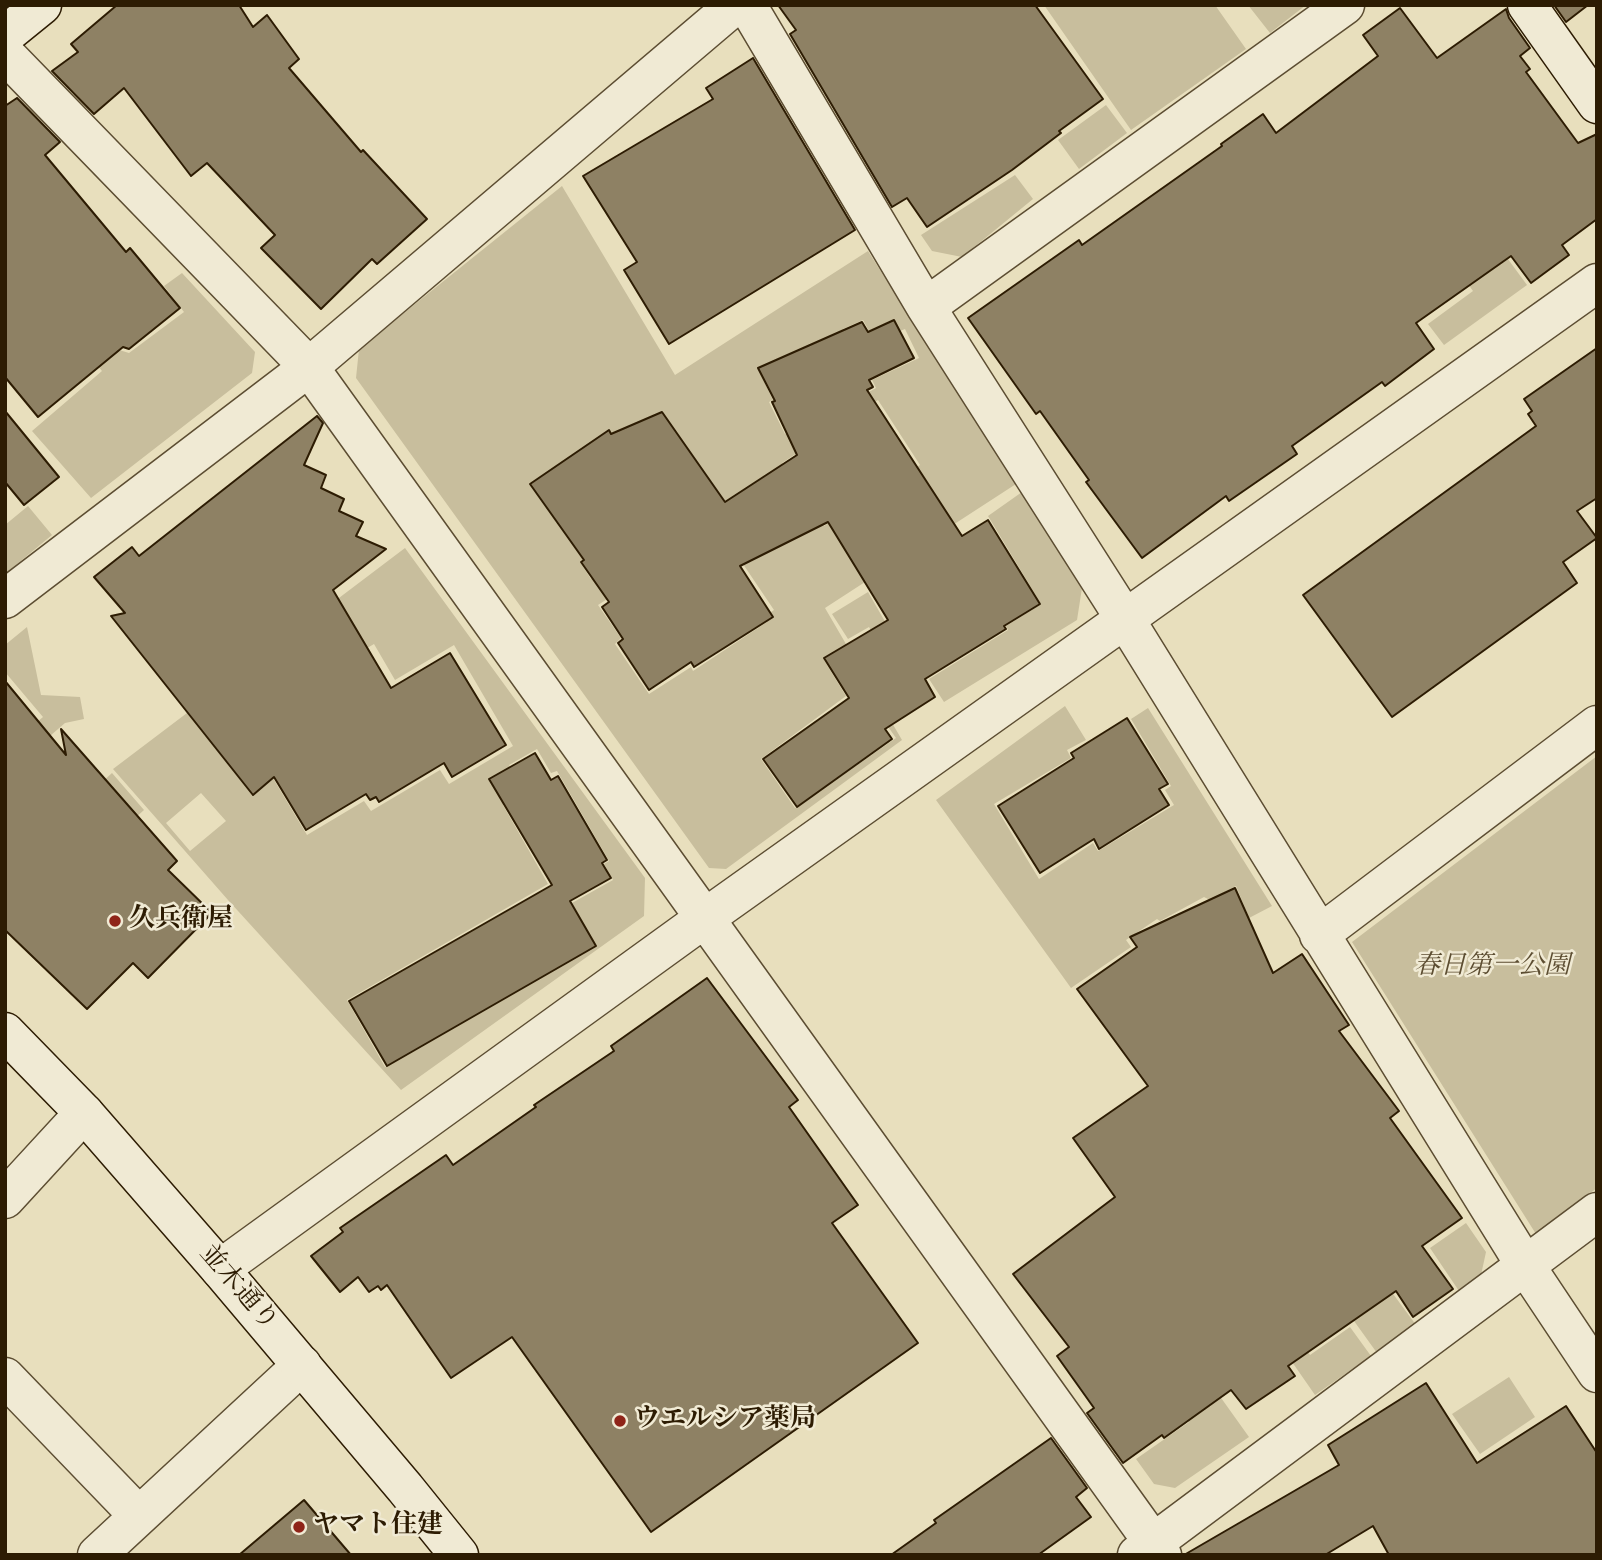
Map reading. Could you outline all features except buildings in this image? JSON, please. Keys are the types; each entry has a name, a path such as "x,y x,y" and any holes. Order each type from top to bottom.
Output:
{"street":[{"path":"5,35 42,5"},
{"path":"5,599 309,367 735,5"},
{"path":"747,5 926,307 1125,619 1525,1265 1597,1373"},
{"path":"926,307 1345,5"},
{"path":"1527,5 1597,104"},
{"path":"5,54 309,367 705,918 1151,1551 1597,1212"},
{"path":"220,1269 705,918 1597,283"},
{"path":"1319,935 1597,725"},
{"name":"並木通り","path":"5,1032 84,1113 220,1269 459,1555"},
{"path":"5,1199 84,1113"},
{"path":"97,1555 302,1365"},
{"path":"5,1377 139,1516"}],"green space":[{"path":"1044,5 1215,5 1246,49 1131,130"},
{"path":"1248,5 1306,5 1270,33"},
{"path":"1106,105 1127,133 1079,169 1058,140"},
{"path":"1015,175 1033,199 962,257 932,251 921,235"},
{"path":"562,186 675,375 868,251 1016,484 825,608 902,740 726,869 709,868 356,378 359,349","holes":["894,319 900,331 905,329 919,358 872,380 876,388 785,434 769,402 773,400 765,383 845,336 843,329 863,320 869,331","878,400 920,465 824,526 782,463","762,519 777,548 750,562 736,532","718,527 774,610 764,617 767,622 693,671 691,667 649,694 615,644 621,638 598,605","593,553 591,579 580,562","844,646 862,690 896,738 795,808 761,759 846,696 824,660"]},
{"path":"1480,221 1527,285 1444,345 1428,324 1473,291 1442,248"},
{"path":"182,273 255,352 252,373 91,498 32,431 102,371 82,347 90,341 129,353 184,312 164,286"},
{"path":"1022,492 1082,588 1077,620 944,702 929,679 1008,630 1006,626 1041,604 988,516"},
{"path":"28,506 52,535 5,574 5,525"},
{"path":"405,548 645,878 644,916 401,1090 113,769","holes":["374,644 395,680 454,645 513,746 449,784 440,770 371,811 364,801 307,835 234,713 325,673","537,749 551,773 557,771 609,861 604,864 613,880 572,903 596,946 385,1067 347,1000 548,884 503,805 525,792 509,765","201,793 226,821 190,851 166,823"]},
{"path":"868,592 906,658 892,665 869,627 848,639 832,614"},
{"path":"27,627 41,695 80,697 84,719 65,723 5,775 5,749 43,717 5,672 5,645"},
{"path":"1065,706 1086,740 1067,750 1071,758 994,804 1039,879 1093,843 1098,851 1174,805 1165,790 1171,786 1131,719 1148,708 1272,906 1249,918 1236,886 1210,900 1204,897 1160,921 1157,919 1126,940 1131,947 1071,988 936,800"},
{"name":"春日第一公園","path":"1597,756 1597,1188 1536,1234 1352,942"},
{"path":"112,773 144,810 112,839 100,784"},
{"path":"1466,1223 1486,1252 1481,1275 1459,1291 1430,1248"},
{"path":"1388,1287 1416,1325 1377,1353 1349,1314"},
{"path":"1289,1326 1310,1355 1350,1327 1371,1356 1315,1395 1274,1336"},
{"path":"1509,1377 1535,1417 1480,1454 1452,1414"},
{"path":"1219,1395 1249,1437 1175,1488 1154,1484 1136,1459 1189,1422 1186,1418"}],"place":[{"name":"久兵衛屋","path":"115,921"},
{"name":"ウエルシア薬局","path":"620,1421"},
{"name":"ヤマト住建","path":"299,1527"}]}
